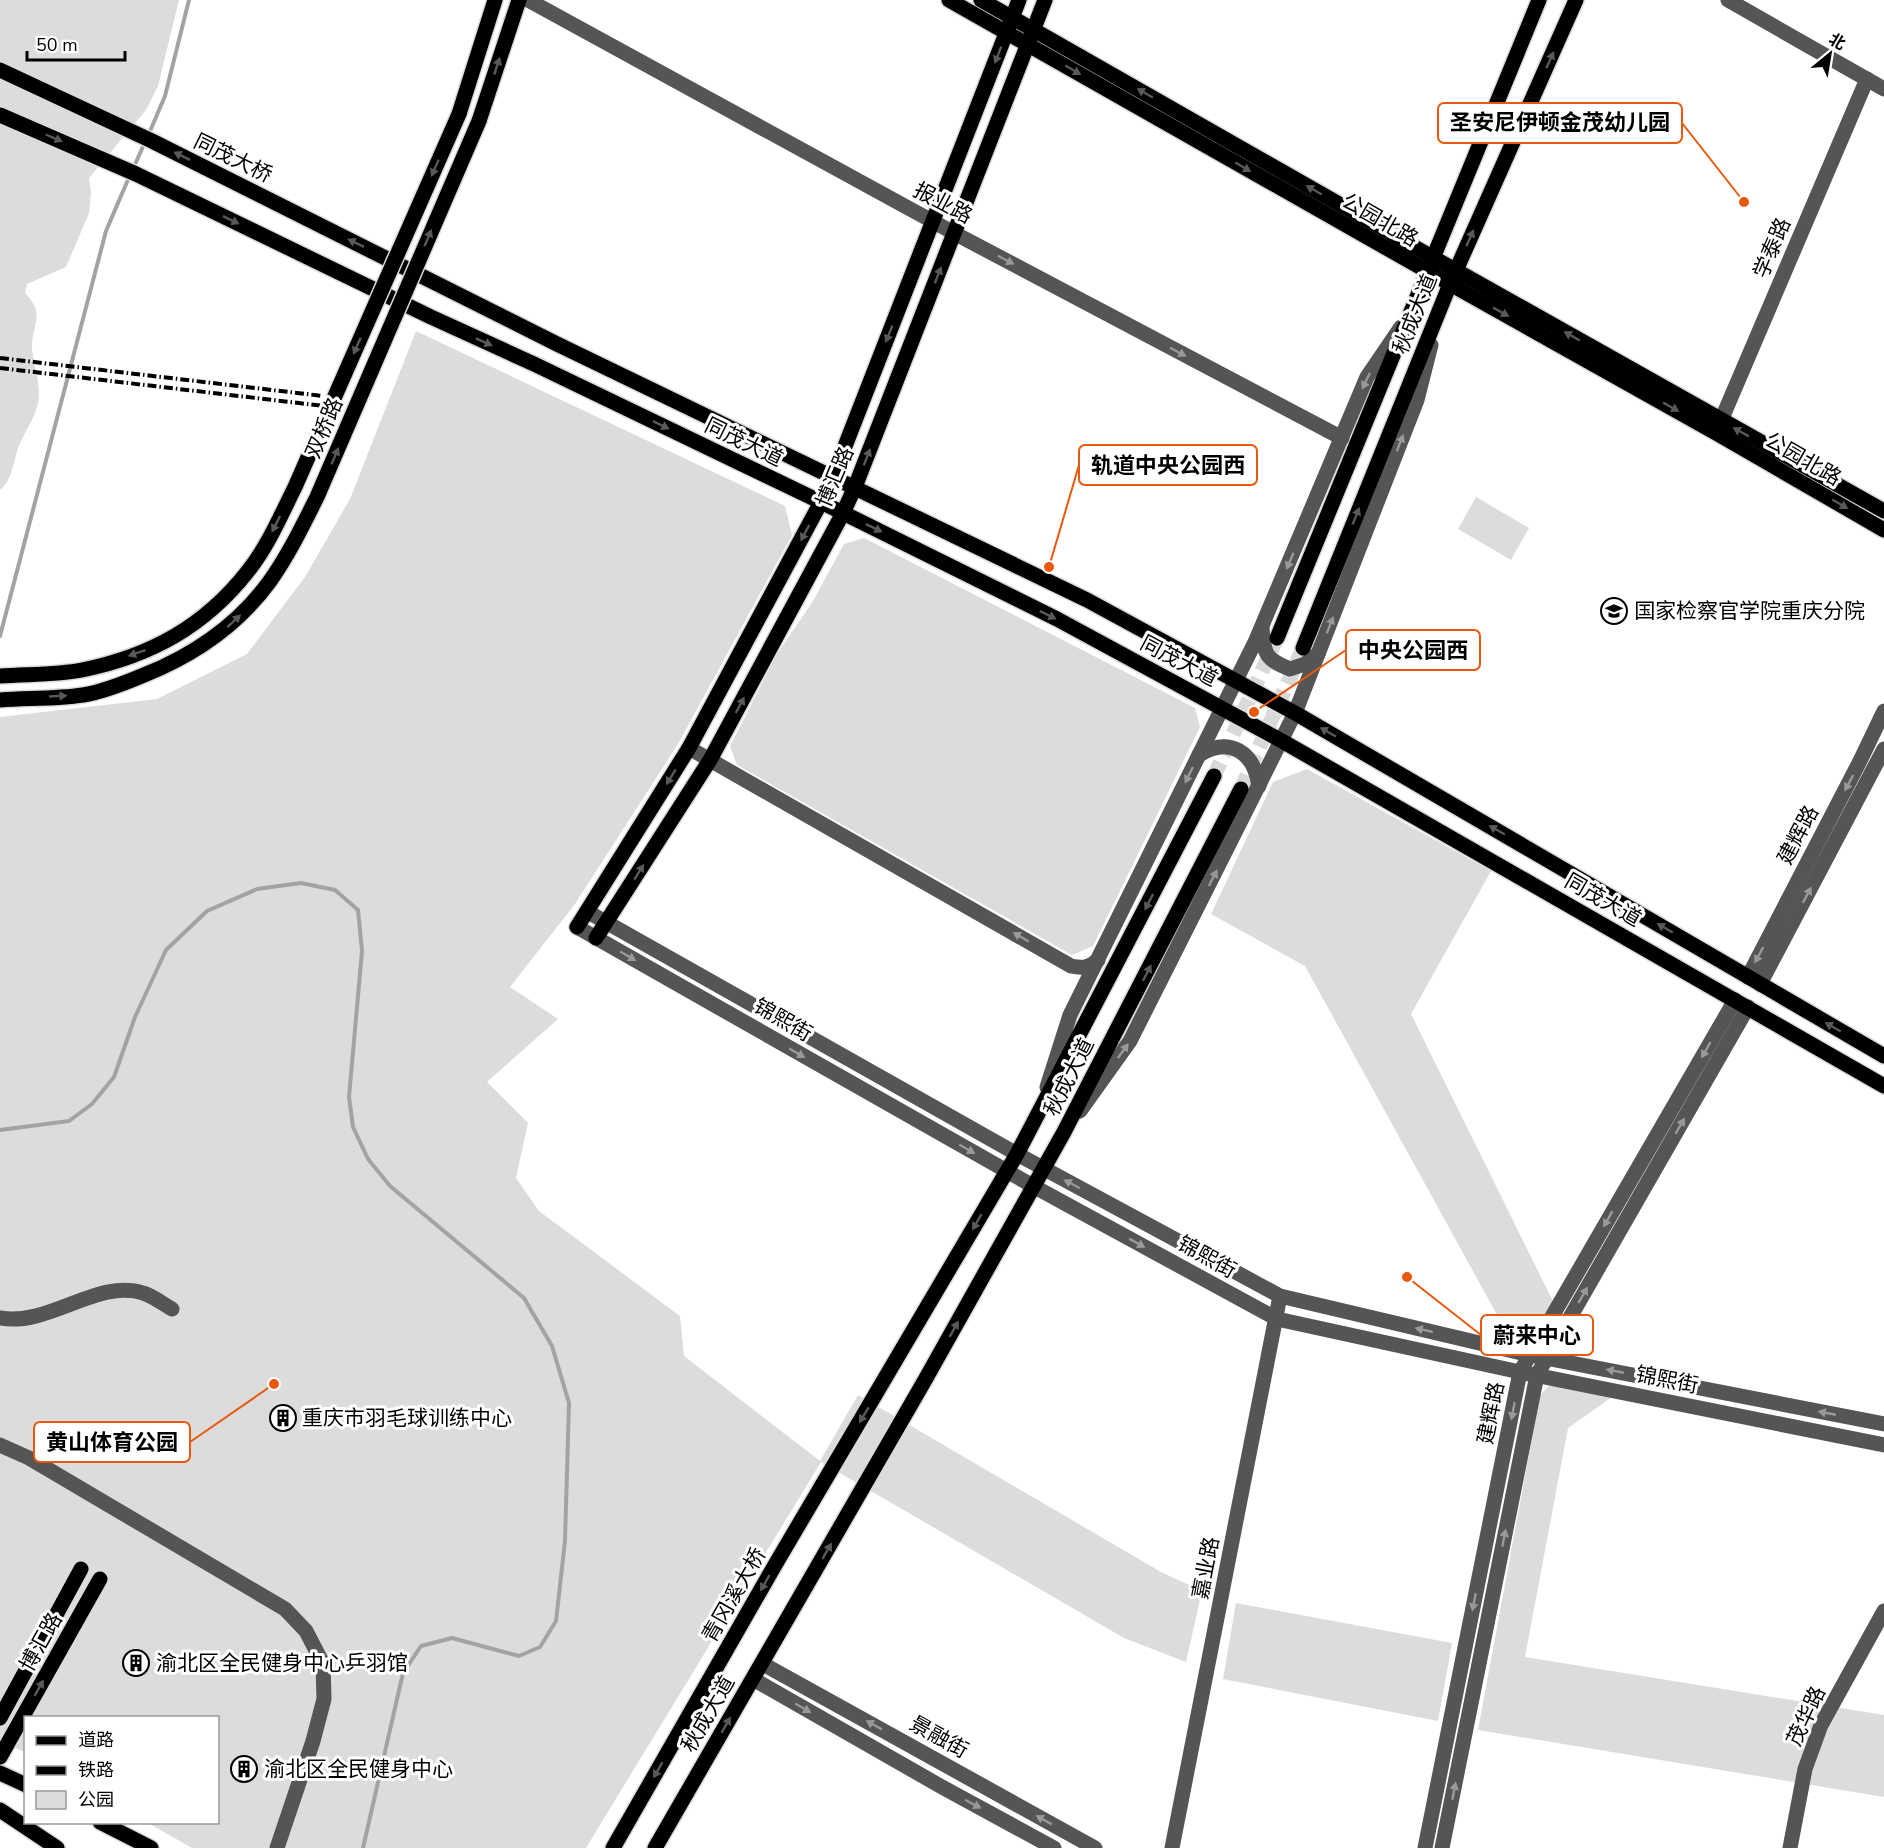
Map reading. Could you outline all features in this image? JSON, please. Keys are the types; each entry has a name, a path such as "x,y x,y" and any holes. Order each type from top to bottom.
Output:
{"main road":[{"name":"双桥路","path":"0,675 81,670 161,645 192,626 221,602 249,569 274,530 295,487 459,114 495,0"},
{"name":"双桥路","path":"0,700 84,695 172,664 205,644 235,621 270,581 296,539 317,496 478,121 519,0"},
{"name":"公园北路","path":"949,0 1010,25 1034,30 1429,264"},
{"name":"公园北路","path":"981,0 1010,25 1028,45 1453,277 1719,426 1884,512"},
{"name":"博汇路","path":"577,927 688,748 821,502 1019,0"},
{"name":"博汇路","path":"596,938 710,760 855,488 1045,0"},
{"name":"秋成大道","path":"1277,638 1539,0"},
{"name":"秋成大道","path":"1303,648 1440,307 1576,0"},
{"name":"同茂大桥","path":"0,70 152,141 446,288"},
{"name":"同茂大道","path":"0,115 136,174 431,317 534,364 821,502 1057,620 1282,741 1884,1086"},
{"name":"同茂大道","path":"446,288 1087,600 1295,713 1884,1056"},
{"name":"公园北路","path":"1719,426 1884,530"},
{"name":"秋成大道","path":"894,1364 1037,1118 1214,776"},
{"name":"秋成大道","path":"655,1848 763,1664 1044,1169 1241,789"},
{"name":"青冈溪大桥","path":"613,1848 775,1565 894,1364"},
{"name":"博汇路","path":"0,1718 81,1569"},
{"name":"博汇路","path":"0,1757 100,1579"},
{"path":"0,1773 24,1784"},
{"path":"0,1810 57,1848"},
{"path":"104,1824 151,1848"}],"street":[{"name":"报业路","path":"528,0 954,233 1342,438"},
{"path":"1728,0 1884,89"},
{"name":"学泰路","path":"1719,426 1867,79"},
{"path":"1064,1132 1130,1041 1295,713 1417,400 1440,307"},
{"path":"1037,1118 1070,1015 1262,628 1367,377 1409,315"},
{"path":"1262,628 1263,648 1273,662 1290,669 1305,664 1318,654"},
{"name":"建辉路","path":"1873,768 1884,711"},
{"path":"1199,755 1211,748 1231,747 1250,761 1257,774 1259,786"},
{"path":"688,748 1071,966 1082,969 1098,960"},
{"name":"建辉路","path":"1754,980 1884,749"},
{"name":"锦熙街","path":"588,912 1044,1169 1280,1296 1530,1355 1884,1424"},
{"name":"锦熙街","path":"577,927 1006,1171 1277,1319 1521,1372 1884,1445"},
{"name":"建辉路","path":"1425,1848 1521,1372 1741,1003"},
{"name":"建辉路","path":"1442,1848 1537,1375 1741,1003"},
{"path":"0,1318 34,1317 114,1290 143,1293 172,1309"},
{"name":"嘉业路","path":"1172,1848 1280,1296"},
{"path":"0,1445 28,1458 285,1609 306,1631 323,1664 324,1699 313,1741 277,1848"},
{"name":"茂华路","path":"1790,1848 1805,1769 1821,1725 1884,1611"},
{"name":"景融街","path":"763,1664 1095,1848"},
{"name":"景融街","path":"753,1679 1054,1848"}],"green space":[{"path":"0,0 179,0 158,86 146,110 89,178 91,192 89,213 66,267 27,284 25,293 32,301 37,314 32,349 39,396 34,414 20,443 11,474 0,490"},
{"path":"416,331 785,506 792,535 678,744 575,904 510,987 558,1019 487,1082 528,1123 516,1178 539,1211 680,1316 684,1356 820,1461 858,1395 1161,1572 1202,1591 1186,1662 1124,1638 821,1462 586,1848 192,1848 150,1824 219,1824 219,1716 24,1716 24,1752 0,1742 0,717 157,699 247,654 305,577 350,499"},
{"path":"1476,497 1529,528 1511,560 1458,529"},
{"path":"864,538 1195,708 1200,727 1093,946 1072,955 737,765 730,746 777,654 813,601 844,544"},
{"path":"1307,769 1491,871 1411,1014 1578,1352 1512,1342 1305,966 1211,914 1273,782"},
{"path":"1550,1385 1612,1397 1568,1428 1525,1657 1884,1715 1884,1797 1478,1730 1540,1395"},
{"path":"1236,1603 1452,1643 1438,1721 1223,1679"}],"waterway":[{"path":"148,136 165,96 189,0"},
{"path":"133,169 145,142"},
{"path":"0,636 106,231 130,175"},
{"path":"0,1130 69,1121 92,1104 114,1077 135,1017 166,950 207,911 257,889 301,883 335,890 358,910 362,951 349,1097 353,1127 368,1159 390,1186 524,1298 552,1346 569,1403 565,1541 556,1621 540,1647 519,1656 452,1638 421,1646 403,1673 363,1848"}],"tunnel":[{"path":"1214,776 1277,638"},
{"path":"1241,789 1303,648"}],"railway":[{"path":"0,358 323,396"},
{"path":"0,368 324,406"}],"place":[{"name":"圣安尼伊顿金茂幼儿园","path":"1744,202"},
{"name":"轨道中央公园西","path":"1049,567"},
{"name":"国家检察官学院重庆分院","path":"1614,611"},
{"name":"中央公园西","path":"1254,712"},
{"name":"蔚来中心","path":"1407,1277"},
{"name":"黄山体育公园","path":"274,1384"},
{"name":"重庆市羽毛球训练中心","path":"283,1418"},
{"name":"渝北区全民健身中心乒羽馆","path":"136,1663"},
{"name":"渝北区全民健身中心","path":"244,1769"}]}
